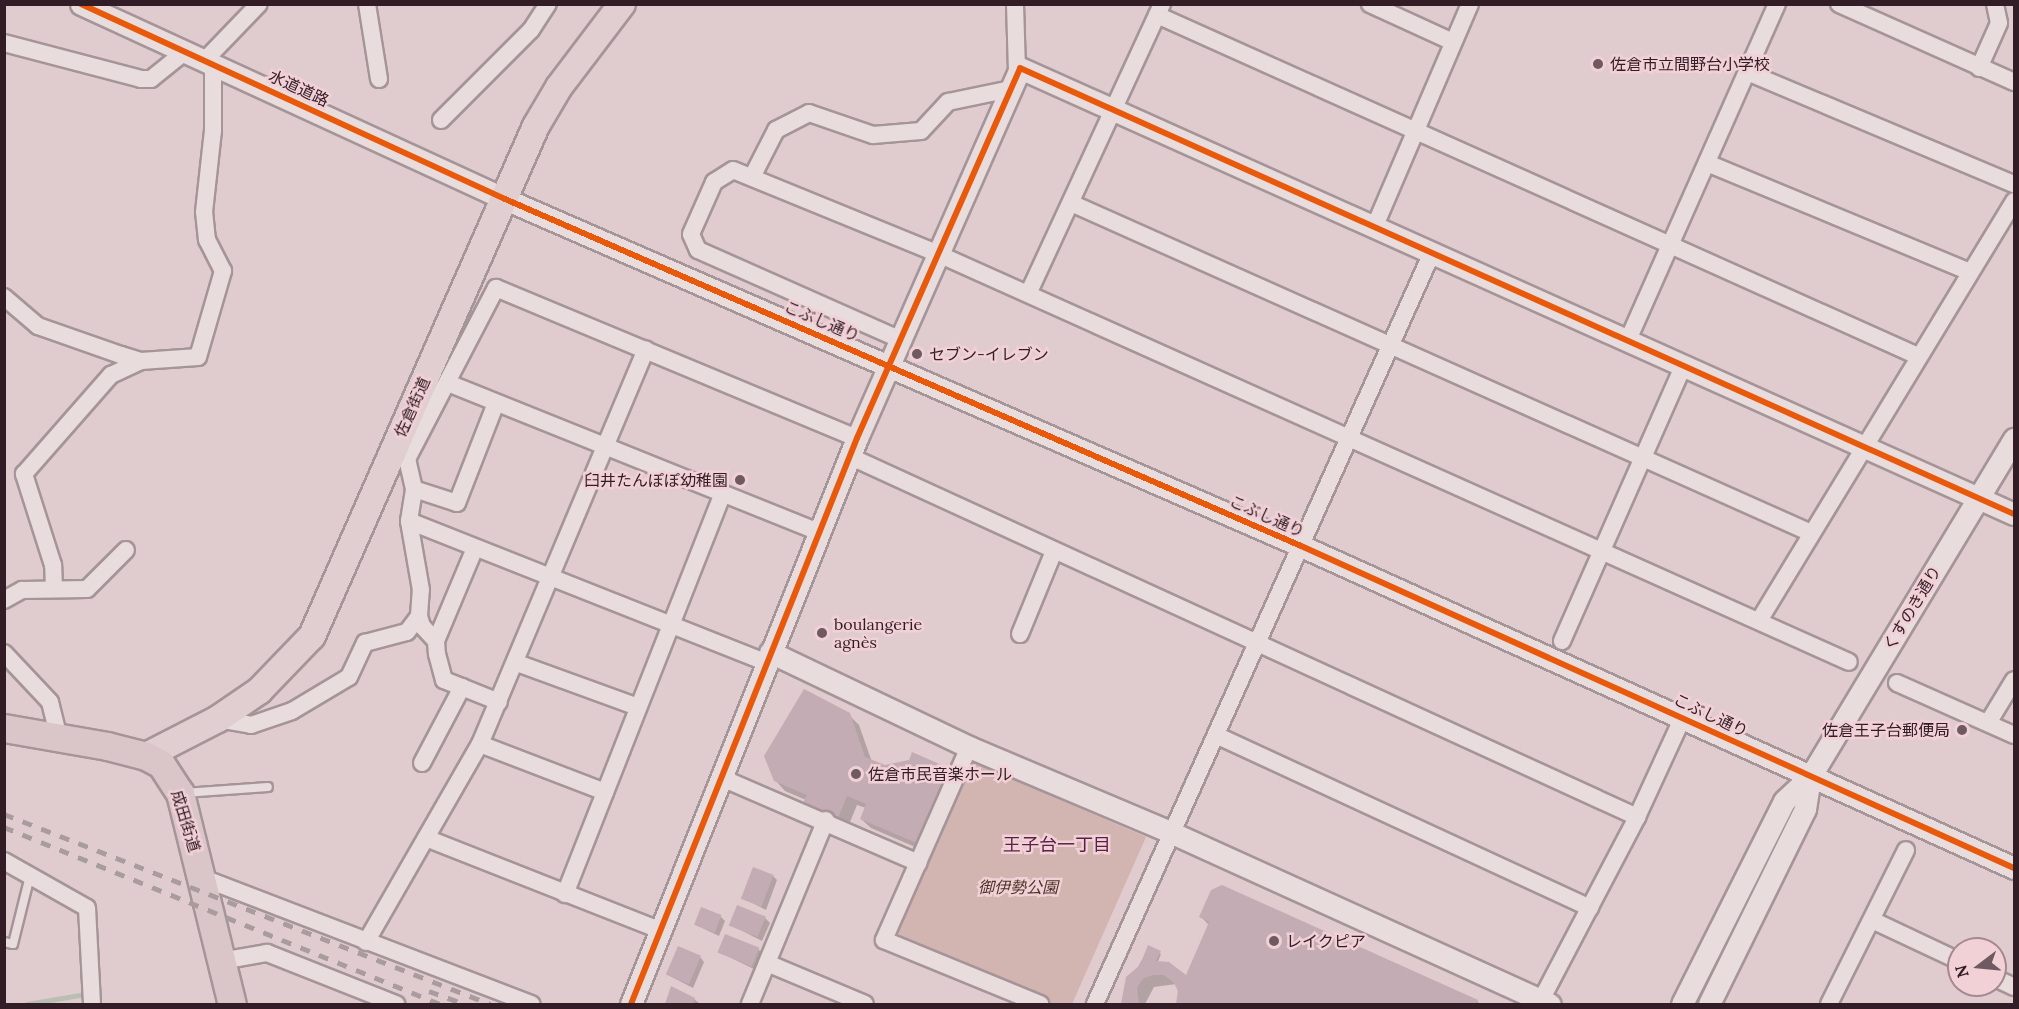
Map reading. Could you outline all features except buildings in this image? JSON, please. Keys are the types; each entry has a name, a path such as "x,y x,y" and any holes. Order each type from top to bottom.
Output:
{"highway":[{"name":"成田街道","path":"4,728 59,737 146,756 161,764 180,793 203,878 232,1005"}],"main road":[{"name":"佐倉街道","path":"146,756 218,719 259,691 312,636 321,620 536,126 559,87 622,4"}],"street":[{"name":"水道道路","path":"81,4 117,12 186,51 505,199"},
{"path":"54,589 53,565 24,474 111,375 141,361 198,357 223,271 207,240 204,212 213,131 210,61 259,4"},
{"path":"367,4 379,80"},
{"path":"441,120 531,30 532,11 548,4"},
{"path":"1014,81 1015,4"},
{"path":"1370,4 1453,42"},
{"path":"1374,228 1414,130 1470,4"},
{"path":"1628,340 1777,4"},
{"path":"1839,4 2014,82"},
{"path":"1979,68 1999,23 1995,4"},
{"path":"1029,292 1159,10 1414,130 1918,356"},
{"path":"4,43 141,79 151,79 186,51"},
{"path":"631,1005 853,447 936,253 1020,68 1431,255 1628,340 2014,514"},
{"path":"1747,72 2014,184"},
{"path":"752,177 776,130 808,113 873,135 921,131 948,102 1014,81"},
{"path":"1707,163 1970,272"},
{"path":"899,339 698,250 691,234 714,182 733,170 1029,292 1760,619 1850,662"},
{"name":"こぶし通り","path":"505,199 1299,545 2014,868"},
{"path":"1760,619 2014,201"},
{"path":"1071,203 1811,534"},
{"path":"1095,1005 1170,832 1216,735 1299,545 1351,436 1431,255"},
{"path":"499,702 444,680 436,641 422,626 419,616 421,590 409,520 414,489 407,459 496,288 646,350 853,447 1054,551 1255,645 1636,817"},
{"path":"4,297 38,327 141,361"},
{"path":"366,942 480,744 517,663 604,447 646,350"},
{"path":"1562,641 1684,365"},
{"path":"448,383 722,496 819,532"},
{"path":"414,489 457,503 496,403"},
{"name":"くすのき通り","path":"1682,1005 1784,801 1810,777 2014,439"},
{"path":"565,894 722,496"},
{"path":"409,520 670,626 768,657 969,747 1170,832 1543,1003 1683,717"},
{"path":"436,641 475,548"},
{"path":"4,600 22,590 87,588 126,550"},
{"path":"1020,634 1054,551"},
{"path":"218,719 250,725 292,711 349,677 365,643 406,632 419,616"},
{"path":"4,653 50,702 59,737"},
{"path":"517,663 638,707"},
{"path":"1988,723 2014,680"},
{"path":"1897,682 2014,735"},
{"path":"422,763 462,687"},
{"path":"1216,735 1590,908"},
{"path":"480,744 605,792"},
{"path":"969,747 884,940 1040,1005"},
{"path":"722,777 826,820 918,863"},
{"name":"くすのき通り","path":"1709,1005 1805,809 1810,777"},
{"path":"750,1005 826,820"},
{"path":"426,838 662,931"},
{"path":"1829,1005 1906,850"},
{"path":"4,861 87,908 92,1005"},
{"path":"203,878 532,1005"},
{"path":"1872,921 1947,955"},
{"path":"222,962 267,953 396,1005"},
{"path":"767,963 865,1005"}],"lane":[{"path":"180,793 268,787"},
{"path":"4,942 13,944 30,876"}],"green space":[{"name":"御伊勢公園","path":"969,760 1146,837 1072,1004 1053,1004 901,940 897,929"}],"waterway":[{"path":"27,1004 86,994"}],"railway":[{"path":"4,814 490,1004"},
{"path":"4,827 439,1004"},
{"path":"429,991 464,1004"}],"cycle path":[{"path":"81,4 505,199 1299,545 2014,868"},
{"path":"631,1004 857,438 1020,68 2014,514"}],"place":[{"name":"佐倉市立間野台小学校","path":"1598,64"},
{"name":"セブン-イレブン","path":"917,354"},
{"name":"臼井たんぽぽ幼稚園","path":"740,480"},
{"name":"boulangerie agnès","path":"822,633"},
{"name":"佐倉王子台郵便局","path":"1962,730"},
{"name":"佐倉市民音楽ホール","path":"856,774"},
{"name":"レイクピア","path":"1274,941"}],"district":[{"name":"王子台一丁目","path":"1057,845"}]}
